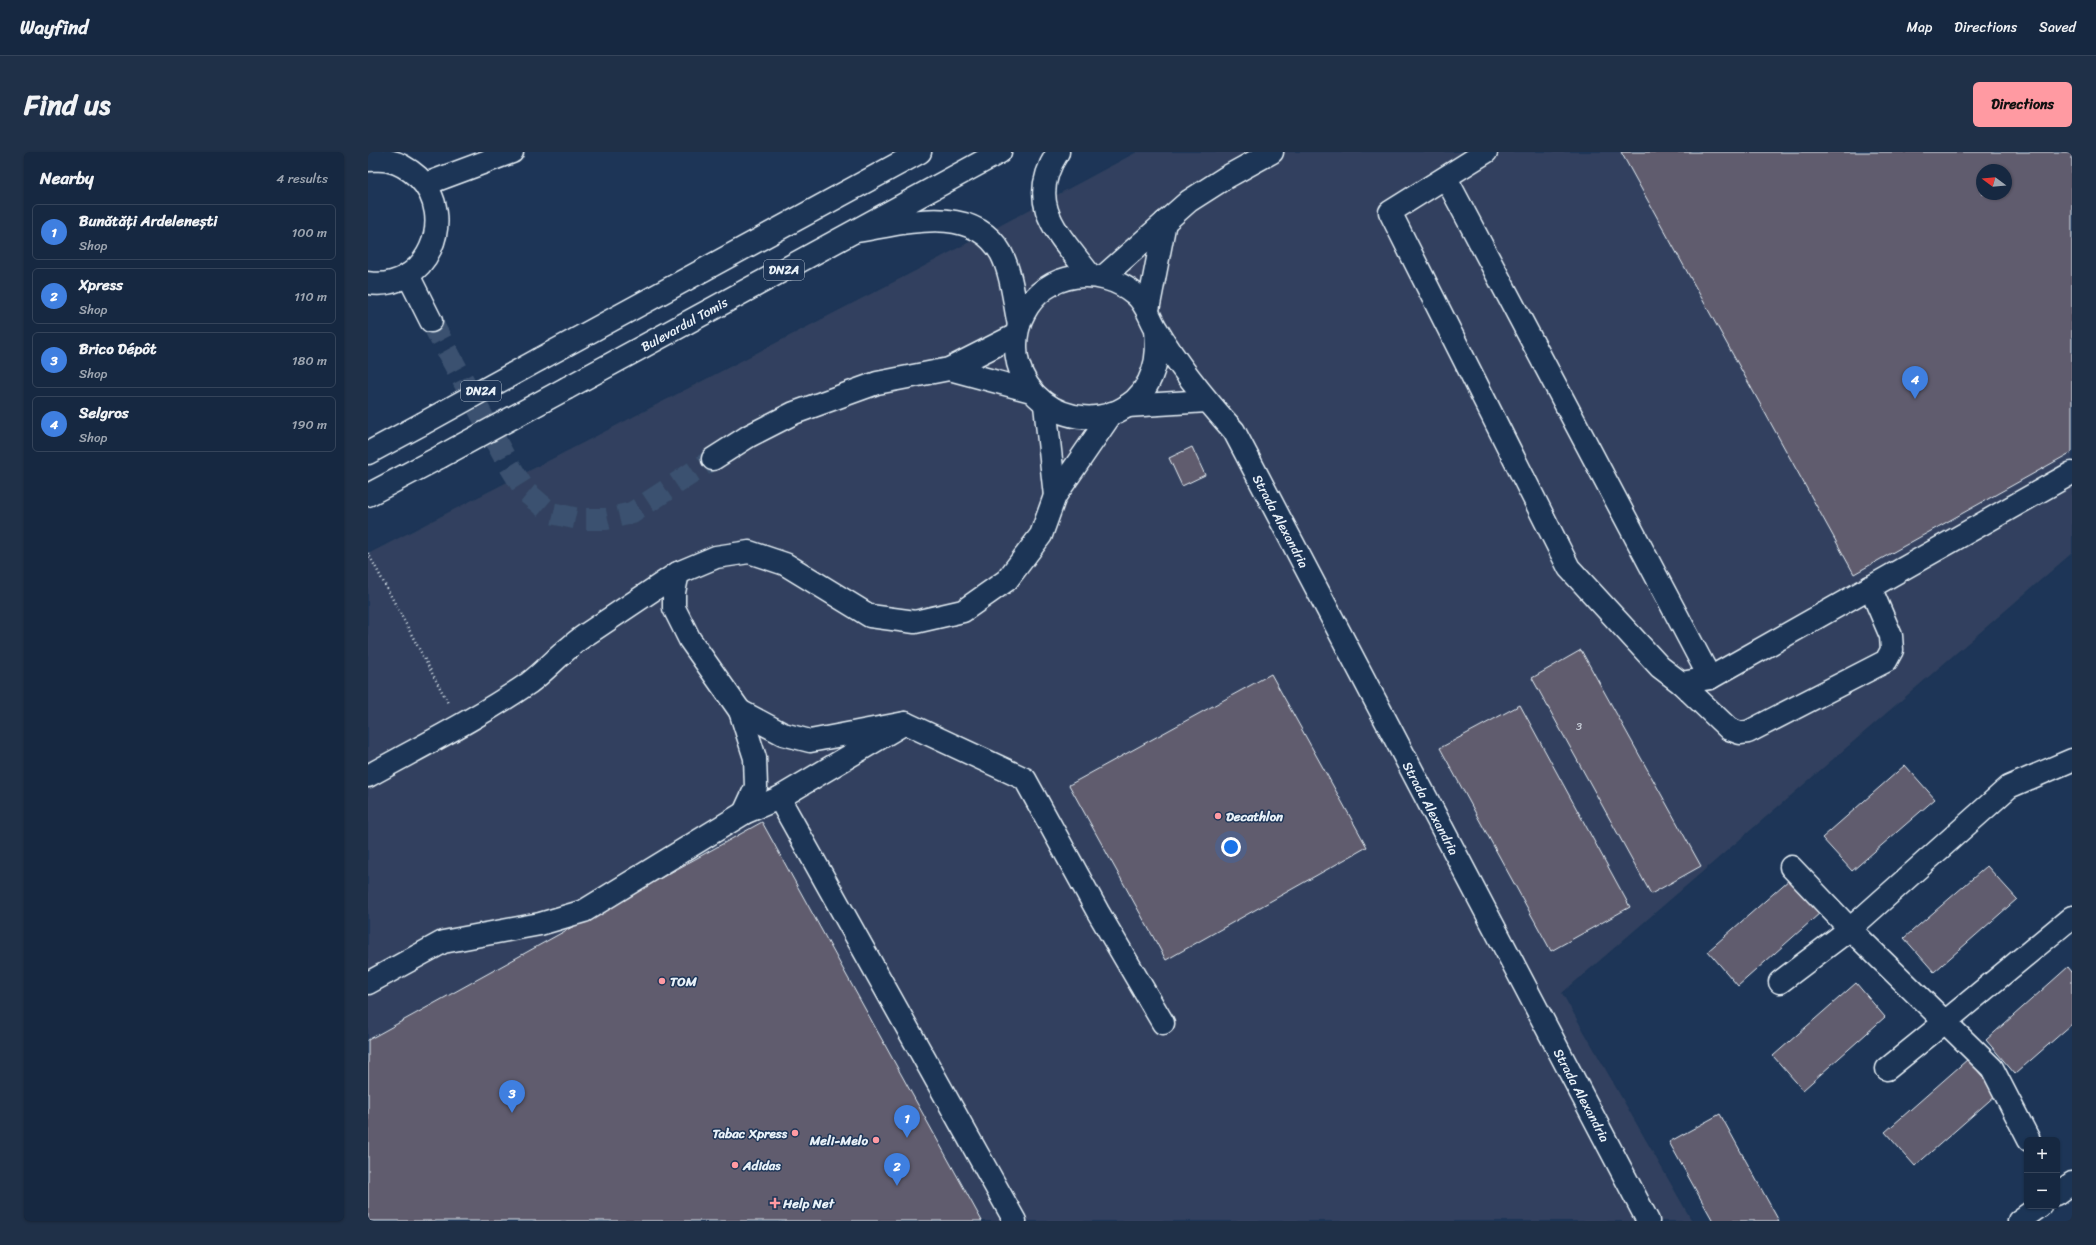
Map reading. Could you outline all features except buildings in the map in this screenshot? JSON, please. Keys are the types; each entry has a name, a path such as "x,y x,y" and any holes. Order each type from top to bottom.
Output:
{"street":[{"path":"426,184 512,152"},
{"name":"DN2A","path":"368,454 920,152"},
{"name":"Bulevardul Tomis","path":"368,495 1000,152"},
{"path":"1058,152 1048,166 1043,188 1045,207 1054,227 1096,276"},
{"path":"1096,276 1165,222 1189,201 1225,178 1272,152"},
{"path":"1486,152 1390,212 1569,568 1660,667 1681,683 1730,729 1740,734 1748,732 1886,661 1892,650 1891,636 1870,587"},
{"path":"368,160 390,161 410,169 426,184 435,203 438,223 434,243 423,261 408,275 392,282 368,283"},
{"path":"1446,178 1710,678"},
{"path":"853,232 917,221 944,219 969,226 989,238 1000,253 1007,267 1018,330 1016,355 1021,374 1038,398 1056,496"},
{"path":"368,776 476,717 530,682 573,642 678,573 716,557 749,552 785,564 870,616 915,622 963,611 1007,580 1041,535 1056,496 1120,410 1143,391 1153,372 1158,351 1152,320 1165,222"},
{"path":"408,275 431,321"},
{"path":"713,459 749,436 794,413 877,382 949,369 1018,330 1024,313 1031,302 1051,285 1070,277 1096,276 1121,284 1136,295 1152,320"},
{"name":"Strada Alexandria","path":"1152,320 1207,401 1234,431 1648,1221"},
{"path":"949,369 1038,398 1066,415 1089,418 1120,410 1207,401"},
{"path":"1681,683 1710,678 2072,473"},
{"path":"678,573 674,592 674,608 690,640 740,711 755,758 756,787 744,814"},
{"path":"740,711 783,734 810,741 905,723 1025,779 1098,912 1163,1023"},
{"path":"368,983 444,942 540,924 584,911 744,814 779,798 905,723"},
{"path":"1780,982 1850,928 2010,787 2072,760"},
{"path":"779,798 1014,1221"},
{"path":"1790,867 1992,1068 2027,1137"},
{"path":"1888,1069 2072,917"},
{"path":"2060,1192 2072,1183"},
{"path":"2019,1221 2036,1209"}],"path":[{"path":"368,553 451,709"}],"shaded area":[{"path":"1137,152 2072,152 2072,553 1562,993 1692,1221 368,1221 368,554 919,269"}],"tunnel":[{"path":"431,321 506,460 526,492 551,513 579,519 606,519 632,513 713,459"}],"place":[{"name":"Selgros","path":"1915,399"},
{"name":"Decathlon","path":"1218,816"},
{"name":"TOM","path":"662,981"},
{"name":"Brico Dépôt","path":"512,1113"},
{"name":"Tabac Xpress","path":"795,1133"},
{"name":"Bunătăți Ardelenești","path":"907,1138"},
{"name":"Meli-Melo","path":"876,1140"},
{"name":"Adidas","path":"735,1165"},
{"name":"Xpress","path":"897,1186"},
{"name":"Help Net","path":"775,1203"}]}
